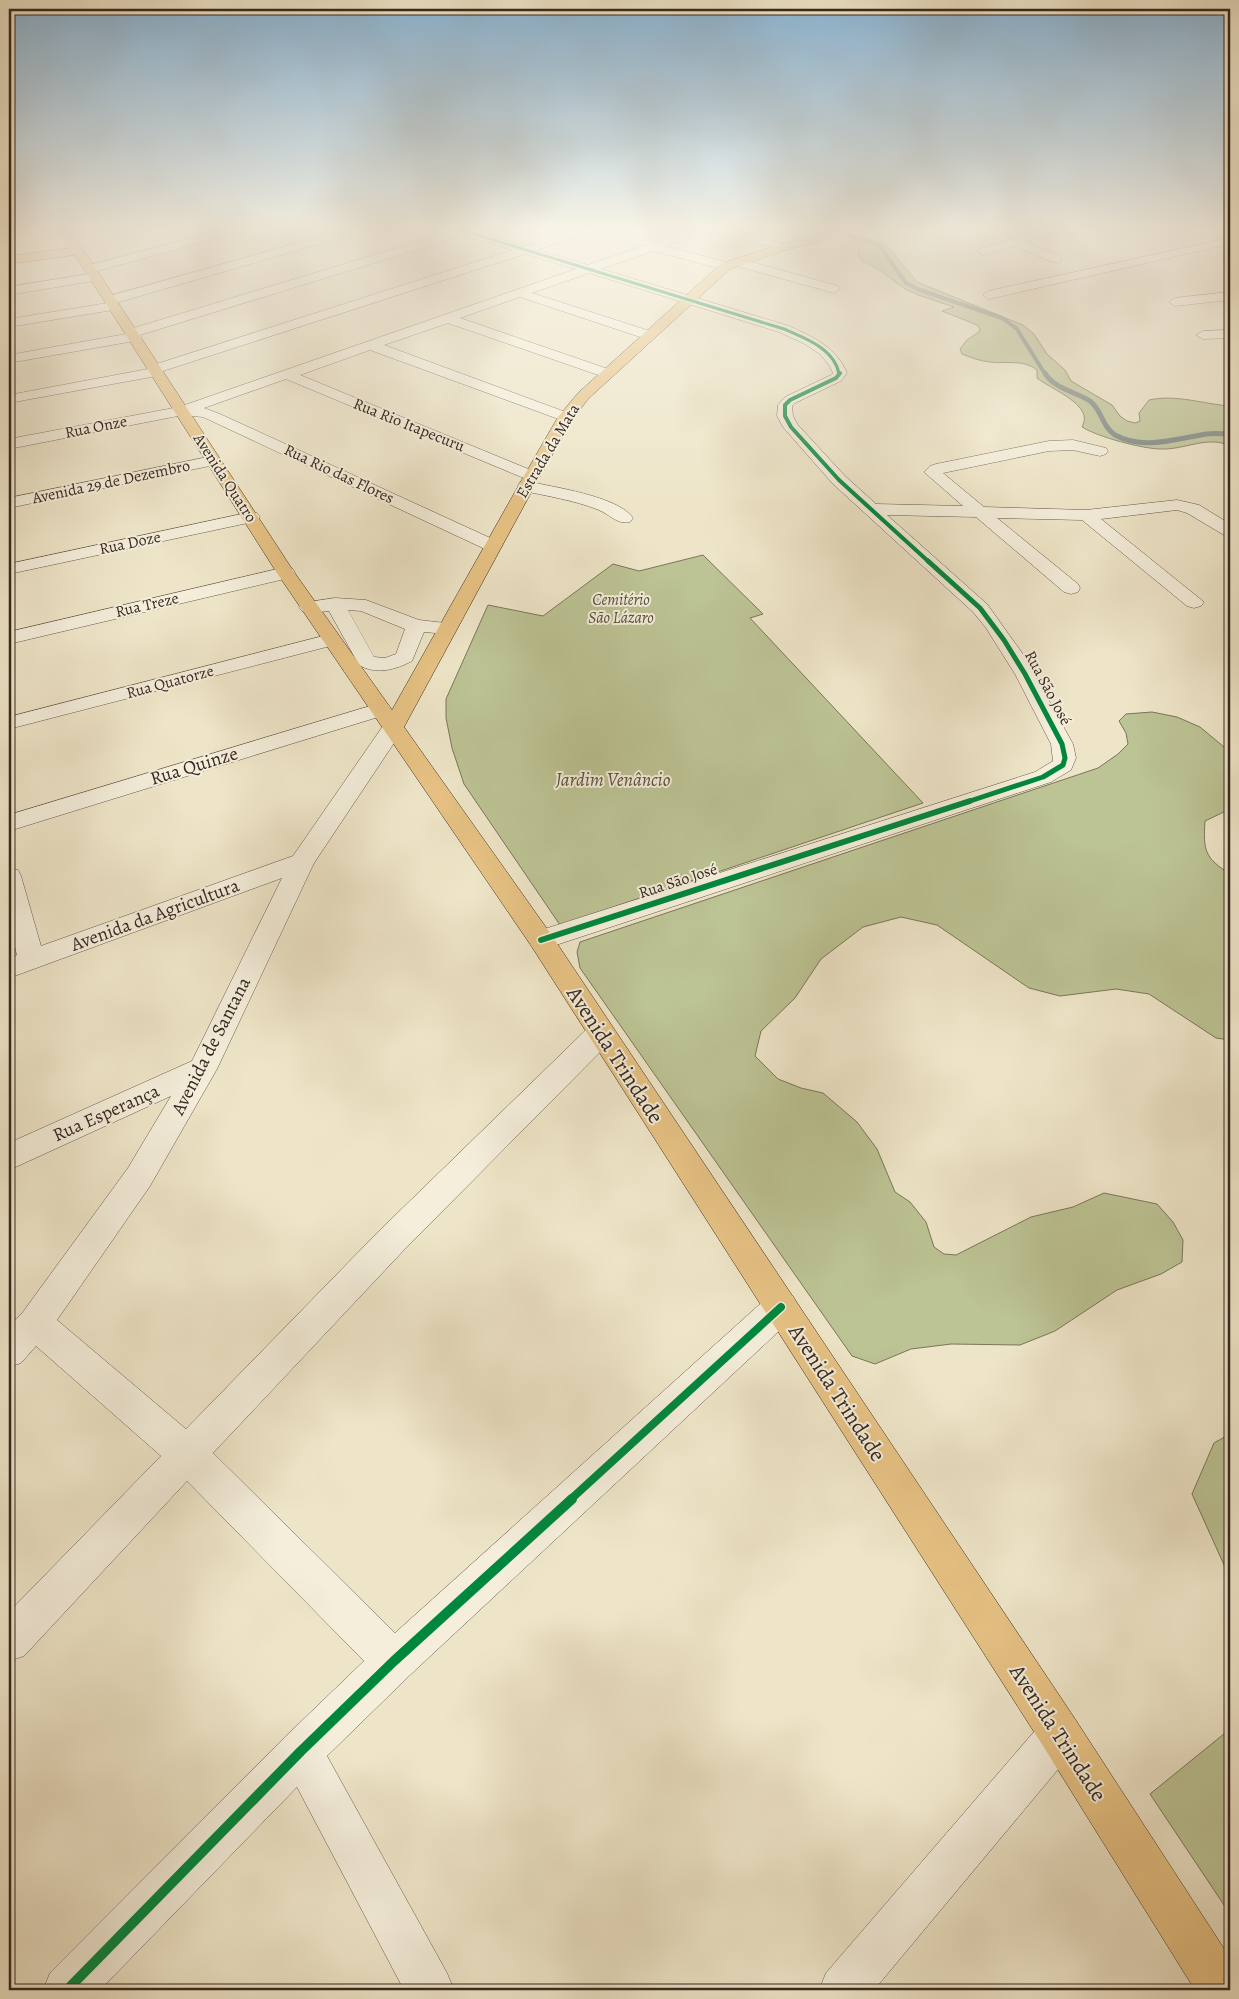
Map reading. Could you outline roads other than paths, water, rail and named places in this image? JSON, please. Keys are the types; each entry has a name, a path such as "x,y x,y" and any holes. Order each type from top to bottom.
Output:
{"main road":[{"name":"Avenida Quatro","path":"124,319 286,573 386,718"},
{"name":"Estrada da Mata","path":"386,718 447,628 566,417 583,396 606,373 666,319"},
{"name":"Avenida Trindade","path":"386,718 541,940 1060,1734 1223,1990"}],"street":[{"path":"9,323 28,319"},
{"path":"9,359 134,335 184,319"},
{"path":"9,399 156,371 313,319"},
{"path":"182,411 443,319"},
{"path":"451,319 606,373"},
{"path":"598,319 648,336"},
{"name":"Rua São José","path":"541,940 1043,777 1062,766 1065,758 1062,744 1016,655 997,627 980,608 839,480 792,428 785,416 784,409 790,400 836,378 840,373 837,364 820,346 784,329 754,319"},
{"path":"1203,334 1230,334"},
{"path":"370,345 566,417"},
{"name":"Rua Rio Itapecuru","path":"286,374 529,481 618,511 624,518"},
{"name":"Rua Onze","path":"9,444 182,411"},
{"name":"Rua Rio das Flores","path":"182,411 206,413 493,546"},
{"path":"1071,588 982,512 933,474 932,470 1049,446 1073,445 1100,451"},
{"name":"Avenida 29 de Dezembro","path":"9,503 213,461"},
{"path":"870,509 1086,515 1182,505 1193,509 1230,531"},
{"path":"1086,515 1194,602"},
{"name":"Rua Doze","path":"9,569 250,517"},
{"name":"Rua Treze","path":"9,638 286,573"},
{"path":"335,604 366,662 374,665 399,661 405,657 416,626"},
{"path":"309,607 355,604 366,606 416,626 447,628"},
{"name":"Rua Quatorze","path":"9,723 331,640"},
{"name":"Rua Quinze","path":"9,823 386,718"},
{"name":"Avenida de Santana","path":"9,1351 35,1323 139,1176 203,1069 302,862 386,718"},
{"name":"Avenida da Agricultura","path":"20,964 302,862"},
{"path":"9,876 20,964"},
{"path":"9,1640 390,1241 601,1033"},
{"name":"Rua Esperança","path":"9,1157 203,1069"},
{"path":"67,1990 301,1751 394,1661 781,1307"},
{"path":"35,1323 186,1454 394,1661"},
{"path":"844,1990 1060,1734"},
{"path":"301,1751 430,1990"}],"waterway":[{"path":"1004,319 1017,329 1045,374"},
{"path":"1045,373 1059,386 1090,401 1097,409 1107,428 1115,435 1126,440 1149,443 1207,434 1230,434"}],"park label":[{"name":"Cemitério São Lázaro","path":"621,609"},
{"name":"Jardim Venâncio","path":"613,780"}]}
